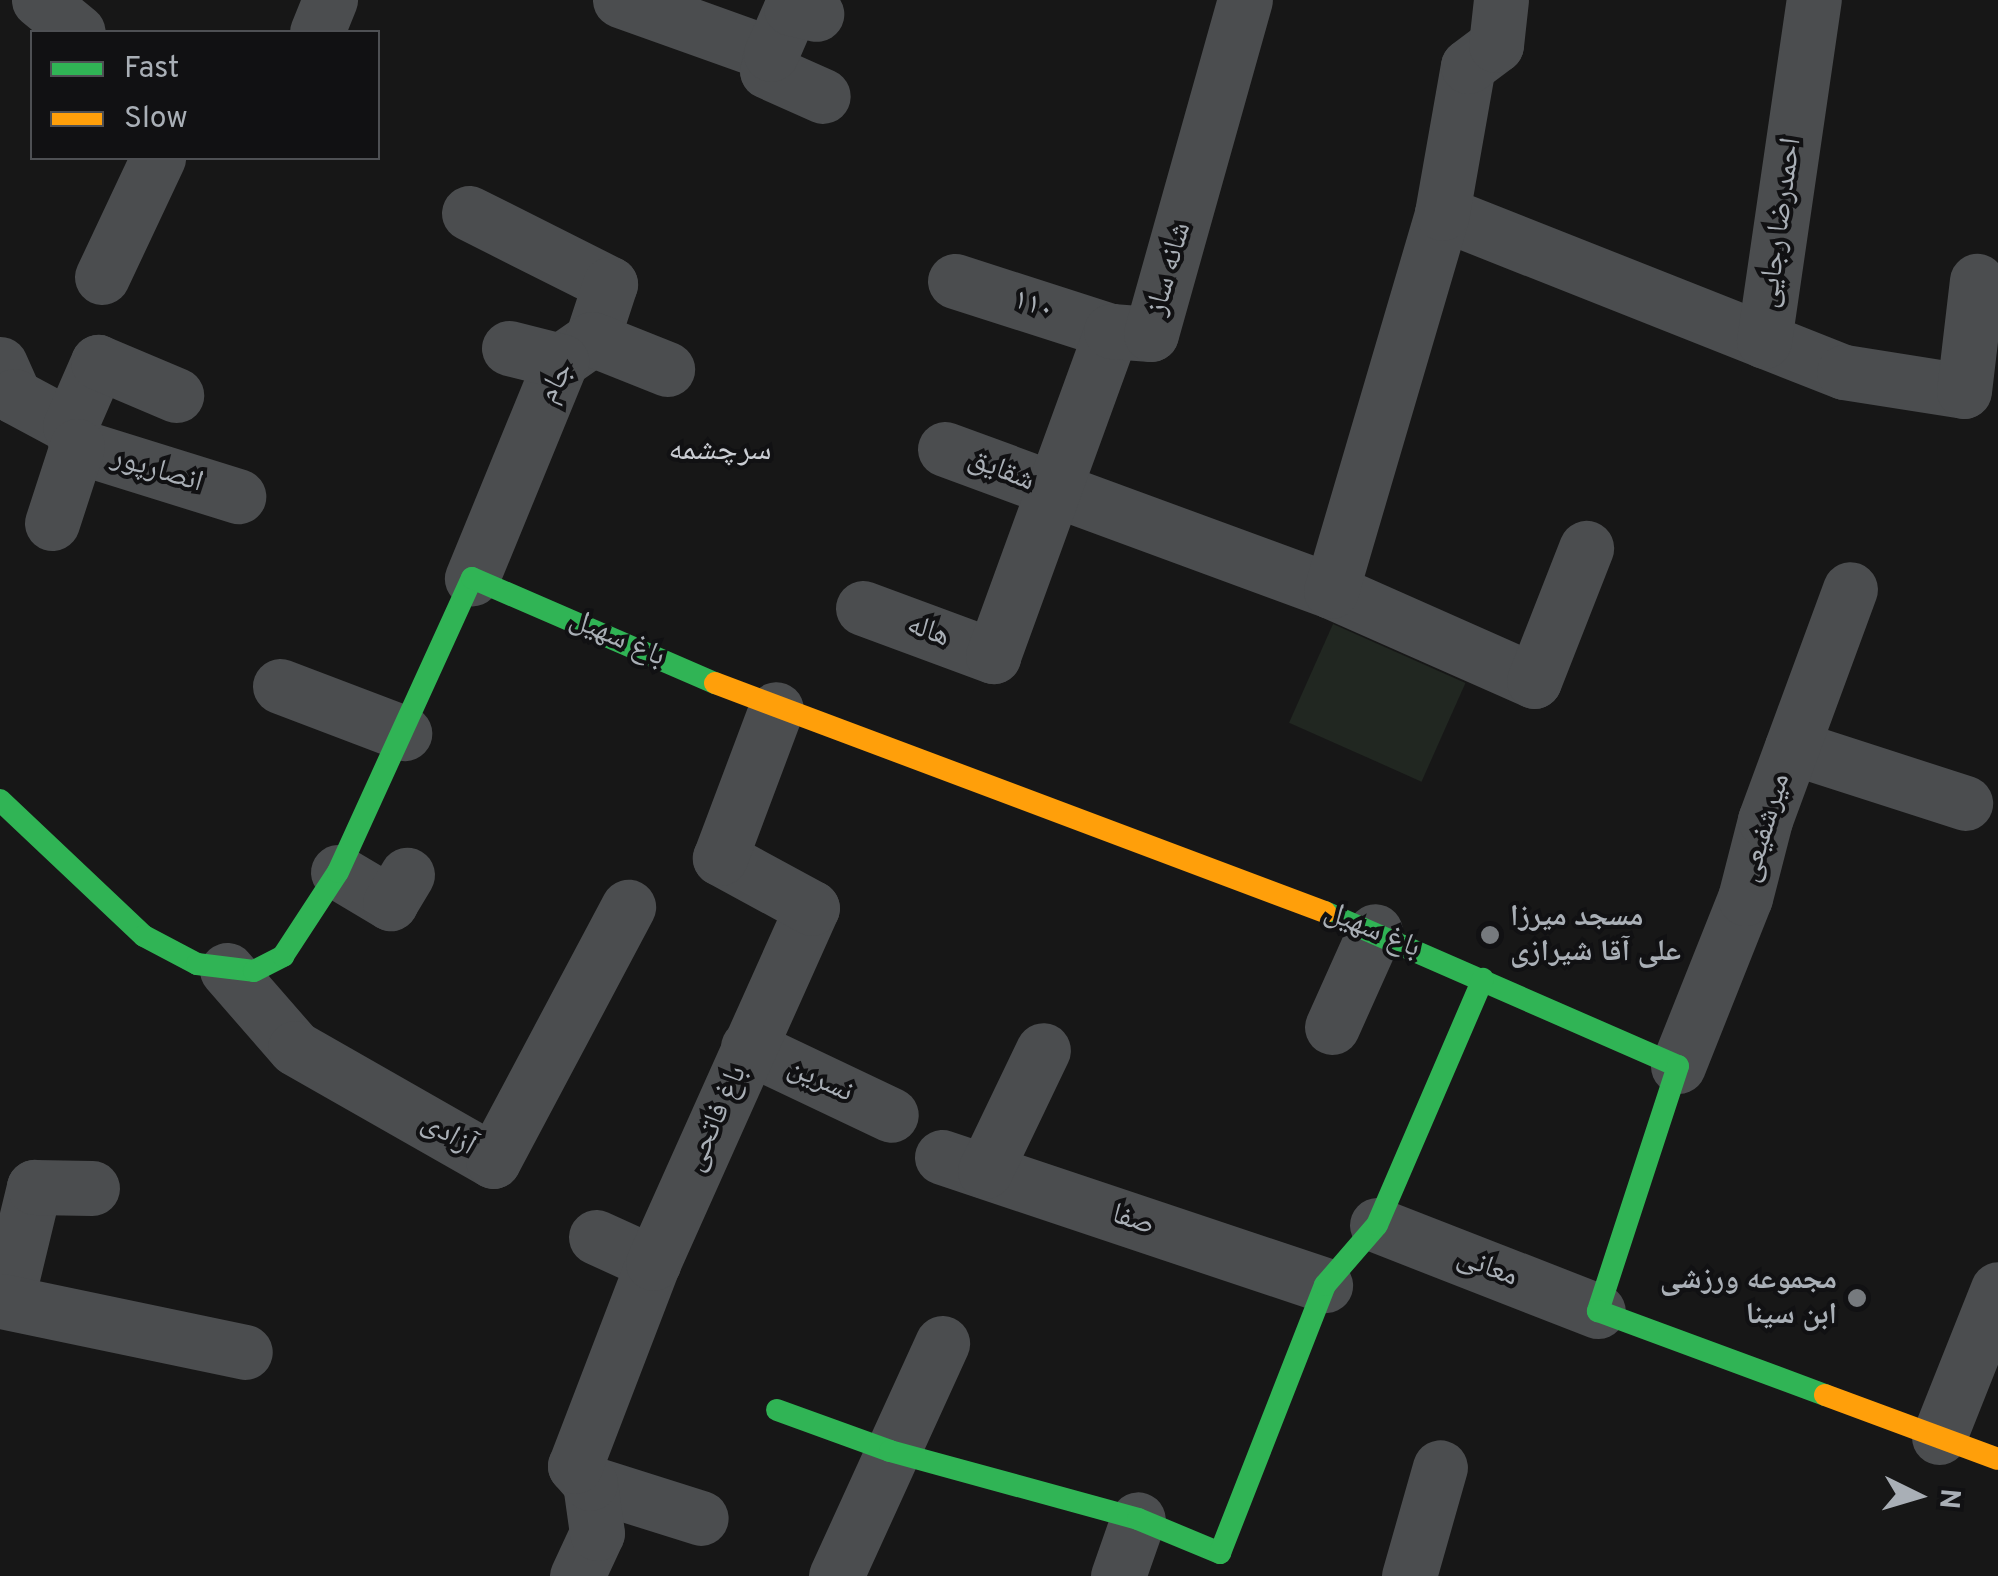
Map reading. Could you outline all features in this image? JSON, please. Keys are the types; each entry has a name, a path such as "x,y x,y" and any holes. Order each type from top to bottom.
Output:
{"street":[{"path":"39,0 76,30"},
{"path":"317,30 330,0"},
{"path":"620,0 771,54"},
{"name":"شانه ساز","path":"1056,493 1111,331 1151,334 1246,0"},
{"path":"1331,591 1442,213 1468,66 1496,45 1501,0"},
{"name":"احمدرضا رجایی","path":"1442,213 1764,341 1814,0"},
{"path":"816,14 790,8 767,71 823,96"},
{"path":"102,277 157,160"},
{"name":"جام","path":"468,213 610,284 472,578"},
{"path":"1764,341 1844,372 1964,391 1976,281"},
{"name":"۱۱۰","path":"955,282 1111,331"},
{"path":"508,348 577,350 668,369"},
{"name":"انصارپور","path":"52,523 98,362 176,395"},
{"name":"انصارپور","path":"0,364 14,396 74,436 238,496"},
{"name":"شقایق","path":"946,449 1056,493"},
{"path":"1056,493 1331,591 1534,681 1586,548"},
{"name":"هاله","path":"863,608 992,656 1056,493"},
{"path":"0,800 144,936 198,964 254,972 284,956 338,872 472,578"},
{"name":"باغ سهیل","path":"472,578 776,709 886,744 1375,931 1678,1066"},
{"name":"میرشفیعی","path":"1678,1066 1745,898 1792,747 1850,589"},
{"path":"280,686 404,734"},
{"name":"باغ فاتحی","path":"577,1576 598,1533 590,1484 576,1466 653,1263 812,908 720,858 776,709"},
{"path":"1792,747 1965,803"},
{"path":"338,872 390,902 407,875"},
{"name":"آزادی","path":"227,970 295,1048 493,1160 628,906"},
{"path":"1332,1027 1375,931"},
{"path":"777,1410 890,1450 1138,1519 1220,1553 1325,1284 1376,1225 1482,978"},
{"name":"نسرین","path":"748,1047 891,1115"},
{"name":"صفا","path":"1043,1050 963,1164 1325,1284"},
{"path":"1678,1066 1598,1311 1998,1459"},
{"path":"92,1188 34,1187 0,1301 245,1352"},
{"name":"معانی","path":"1376,1225 1598,1311"},
{"path":"596,1237 653,1263"},
{"path":"1939,1436 1998,1289"},
{"path":"836,1576 890,1450 942,1343"},
{"path":"1410,1576 1440,1467"},
{"path":"590,1484 702,1518"},
{"path":"1118,1576 1138,1519"}],"shaded area":[{"path":"1333,624 1465,683 1422,782 1289,723"}],"traffic: fast":[{"path":"0,800 144,936 197,964 254,971 283,956 338,872 472,578 715,683"},
{"path":"1325,912 1678,1066 1598,1311 1825,1395"},
{"path":"777,1410 890,1451 1138,1519 1220,1553 1325,1285 1377,1225 1483,979"}],"traffic: slow":[{"path":"715,683 1325,912"},
{"path":"1825,1395 1998,1459"}],"place":[{"name":"مسجد میرزا علی آقا شیرازی","path":"1490,935"},
{"name":"مجموعه ورزشی ابن سینا","path":"1857,1298"}],"district":[{"name":"سرچشمه","path":"720,451"}]}
